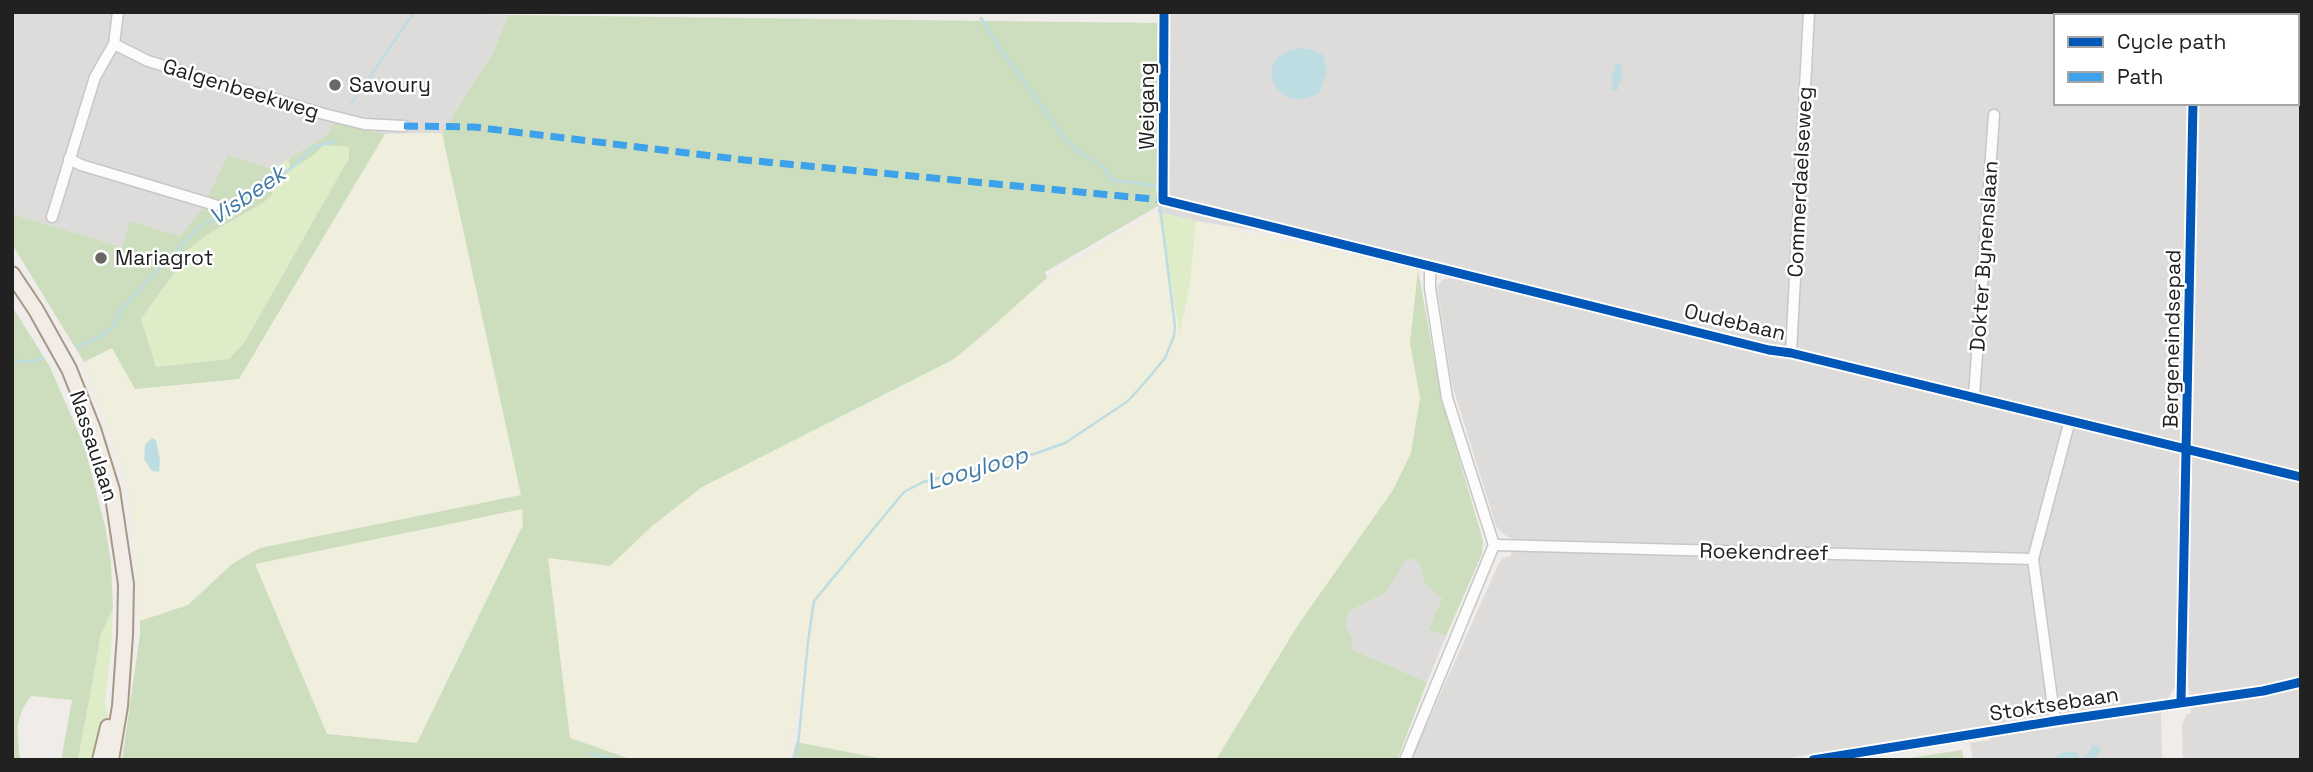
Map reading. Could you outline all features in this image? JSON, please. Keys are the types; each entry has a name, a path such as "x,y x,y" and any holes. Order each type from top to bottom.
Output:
{"main road":[{"path":"2215,12 2301,13"},
{"name":"Nassaulaan","path":"12,274 69,369 93,429 112,490 125,584 125,635 120,706 111,760"},
{"name":"Nassaulaan","path":"100,760 121,675"}],"street":[{"path":"52,217 95,77 114,44 118,12"},
{"name":"Weigang","path":"1163,200 1164,12"},
{"name":"Commerdaelseweg","path":"1791,353 1808,12"},
{"name":"Galgenbeekweg","path":"114,44 148,61 324,114 364,124 404,126"},
{"name":"Bergeneindsepad","path":"2181,702 2193,105"},
{"name":"Dokter Bynenslaan","path":"1974,396 1994,115"},
{"path":"69,159 81,165 215,205"},
{"name":"Oudebaan","path":"1163,200 1769,350 1974,396 2301,477"},
{"path":"1405,760 1494,545 1447,398 1430,288 1430,266"},
{"path":"2055,721 2033,559 2070,420"},
{"name":"Roekendreef","path":"1494,545 2033,559"},
{"name":"Stoktsebaan","path":"1813,760 2263,691 2301,682"}],"shaded area":[{"path":"12,12 368,12 508,15 494,51 442,133 369,132 326,136 274,169 229,155 202,209 180,236 130,221 122,247 12,214"},
{"path":"1158,12 2301,12 2301,760 2183,760 2182,725 2187,714 2191,713 2189,688 2174,688 2161,710 2162,760 1973,760 1970,743 1990,740 1989,725 1777,760 1411,760 1498,565 1503,558 1511,556 1512,539 1496,526 1452,384 1437,287 1442,280 1451,278 1455,265 1413,255 1196,221 1158,212"},
{"path":"442,133 521,495 260,548 232,564 188,605 140,621 135,540 126,478 84,362 112,347 135,389 239,379 385,134"},
{"path":"1158,212 1180,331 1190,284 1196,221 1418,270 1410,343 1420,398 1411,453 1393,490 1298,625 1216,760 889,760 796,742 808,651 787,760 642,760 570,738 548,558 610,566 652,526 702,487 894,391 1047,278"},
{"path":"523,509 523,524 417,743 327,734 254,564"},
{"path":"1411,558 1420,564 1425,584 1442,599 1428,629 1446,636 1427,682 1351,649 1344,627 1349,611 1366,602"}],"green space":[{"path":"508,15 1158,23 1158,206 1045,272 1047,278 952,360 702,487 652,526 610,566 548,558 570,738 633,760 122,760 140,621 188,605 232,564 260,548 521,495 442,133 494,51","holes":["522,509 523,525 417,743 327,734 255,564"]},
{"path":"335,123 385,134 239,379 135,389 112,348 84,362 12,244 12,214 122,247 130,221 180,236 202,209 228,155 274,169 272,195 207,235 184,253 179,266 141,319 156,367 229,359 244,343 349,158 349,147 324,145 310,158 290,169 289,158 326,136"},
{"path":"324,145 349,147 349,158 244,343 229,359 156,367 141,319 179,266 184,253 207,235 272,195 274,169 289,158 290,168 310,158"},
{"path":"1158,212 1196,221 1190,284 1180,332"},
{"path":"1418,270 1441,396 1483,541 1482,554 1446,636 1428,629 1442,599 1425,584 1420,564 1411,558 1405,561 1385,593 1349,611 1345,627 1353,638 1351,649 1427,682 1397,760 1216,760 1298,625 1393,490 1411,453 1420,398 1410,343"},
{"path":"12,306 50,367 85,448 105,526 111,562 113,608 101,634 78,760 61,760 72,700 31,696 19,719 20,760 12,760"},
{"path":"113,608 105,703 108,714 96,760 78,760 101,634"},
{"path":"796,742 889,760 792,760"},
{"path":"1962,750 1964,760 1895,760"}],"water":[{"path":"1301,48 1323,55 1327,71 1320,92 1305,99 1291,98 1281,92 1274,83 1272,72 1275,61 1284,53"},
{"path":"1616,63 1622,64 1623,78 1617,91 1611,90 1611,75"},
{"path":"152,438 156,440 160,460 159,472 152,471 144,459 145,445"},
{"path":"2093,745 2098,745 2101,751 2093,760 2052,760 2064,751 2073,753 2076,750 2079,758 2085,757"}],"waterway":[{"name":"Visbeek","path":"351,104 413,14"},
{"name":"Looyloop","path":"981,18 1063,136 1077,151 1105,168 1111,180 1159,188"},
{"name":"Visbeek","path":"77,347 110,329 122,308 199,227 242,204 294,166 313,147 336,141"},
{"name":"Looyloop","path":"795,760 814,601 904,492 923,482 1034,454 1065,443 1128,401 1165,358 1175,326 1160,206"},
{"name":"Visbeek","path":"12,360 29,362 43,358"},
{"name":"Looyloop","path":"590,753 615,760"}],"marked path":[{"path":"404,126 474,127 745,160 1163,200"}],"cycle path":[{"path":"1164,12 1163,200 1769,350 1791,353 2301,477"},
{"path":"2181,702 2193,105"},
{"path":"1813,760 2263,691 2301,682"}],"place":[{"name":"Savoury","path":"335,85"},
{"name":"Mariagrot","path":"101,258"}]}
